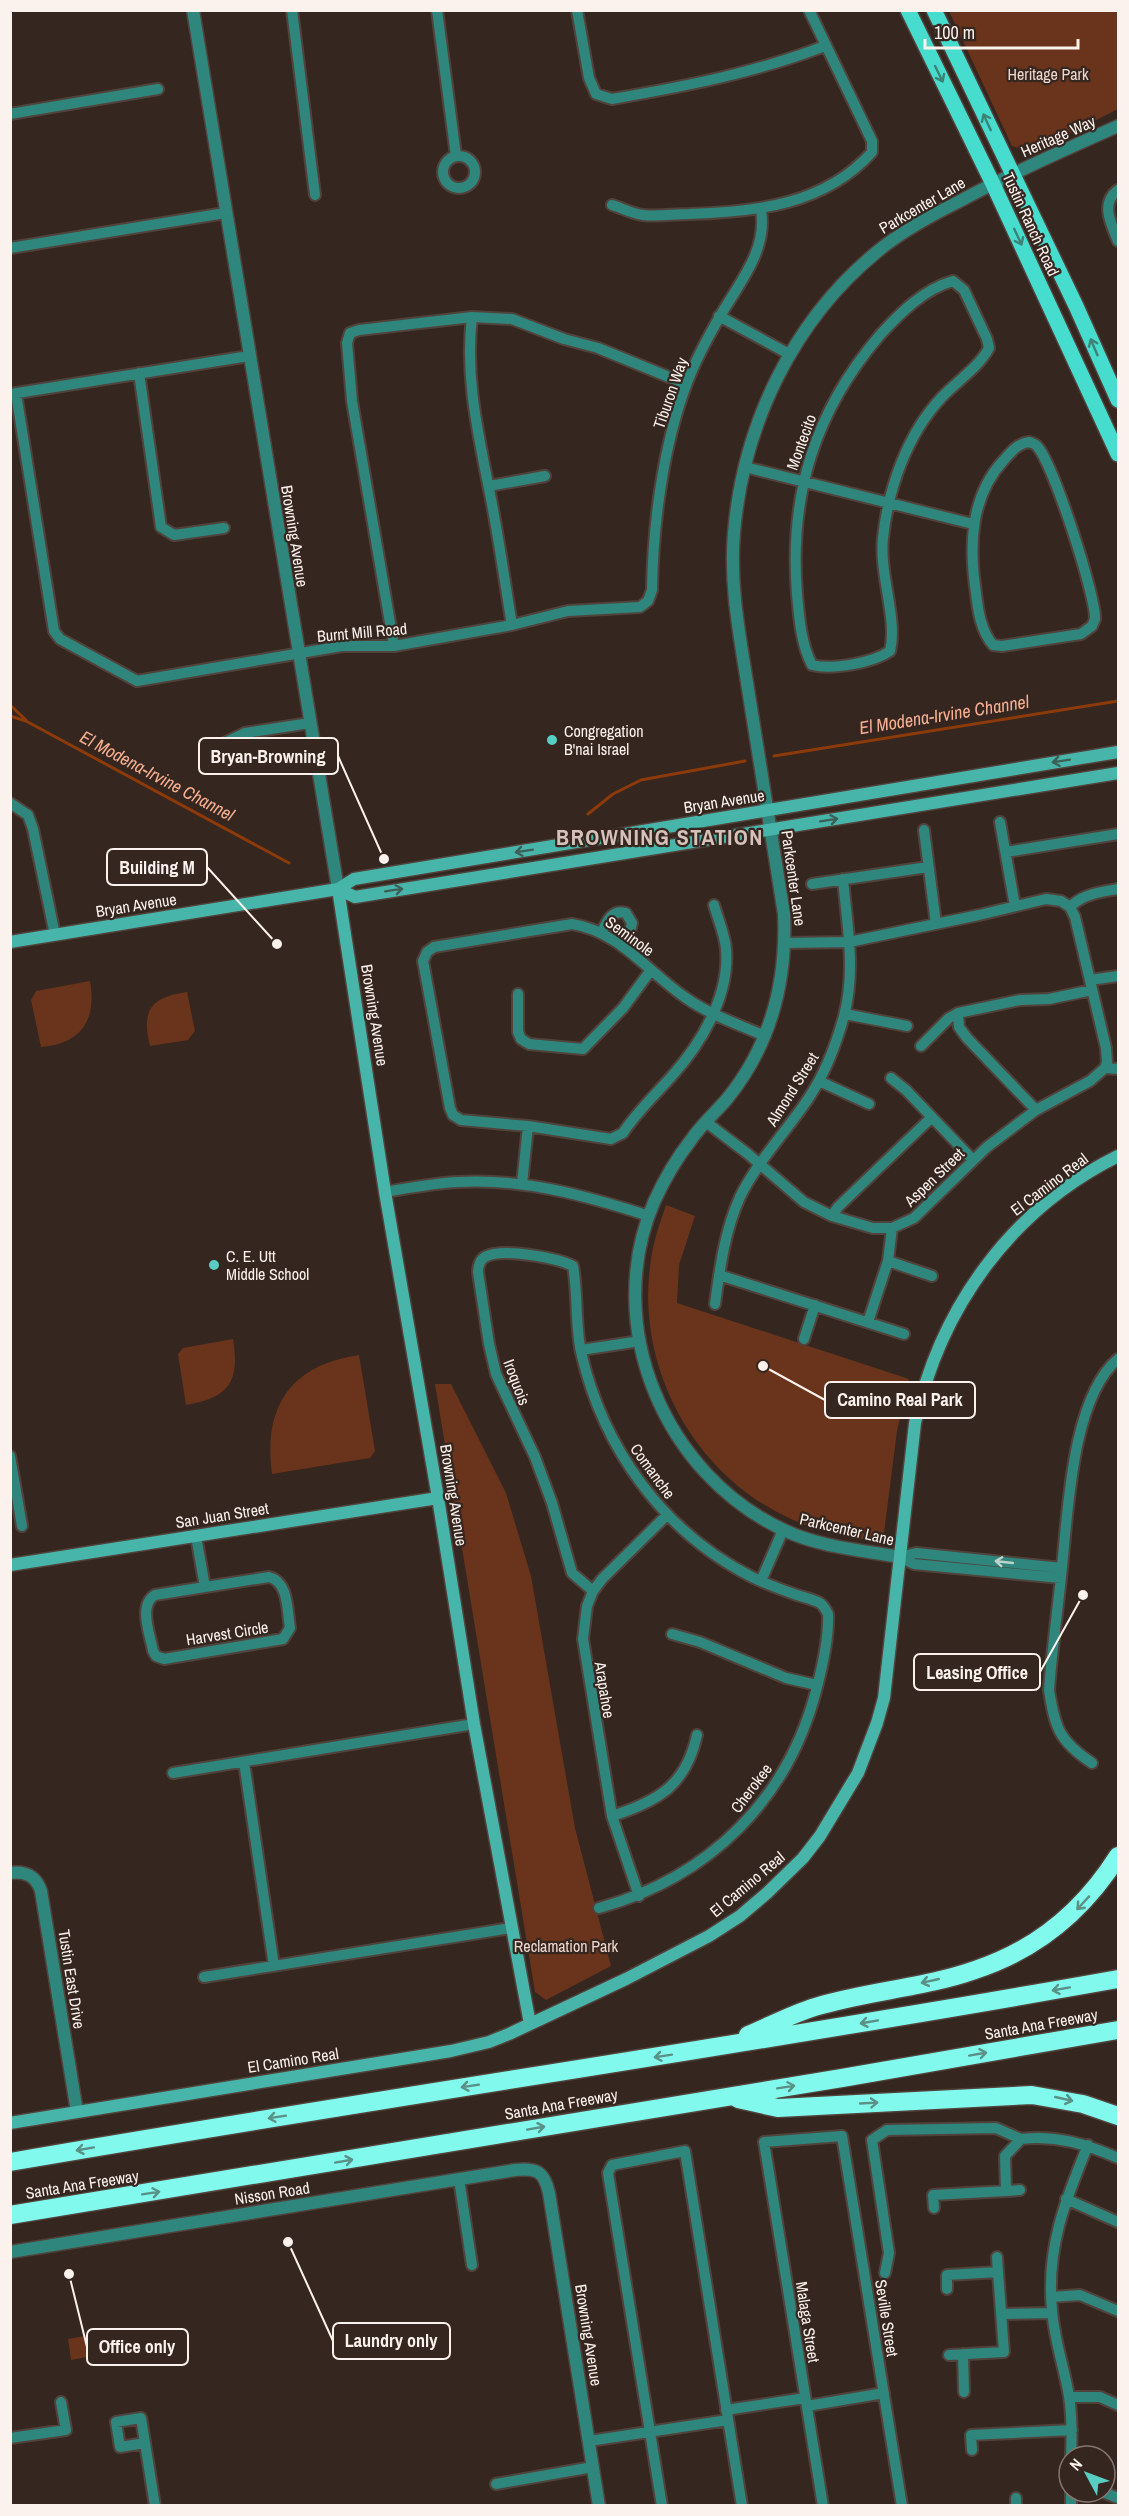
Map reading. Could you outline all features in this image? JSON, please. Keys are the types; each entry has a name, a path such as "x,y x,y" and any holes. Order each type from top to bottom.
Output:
{"highway":[{"path":"720,2047 814,2007 975,1971 1012,1955 1046,1935 1072,1915 1101,1882 1119,1856"},
{"name":"Santa Ana Freeway","path":"10,2162 220,2126 720,2047 1119,1979"},
{"name":"Santa Ana Freeway","path":"10,2216 1119,2030"},
{"path":"728,2097 778,2108 1032,2095 1083,2104 1119,2115"}],"main road":[{"name":"Tustin Ranch Road","path":"908,10 993,184 1118,454"},
{"name":"Tustin Ranch Road","path":"934,10 1119,400"},
{"name":"Bryan Avenue","path":"10,942 338,889 354,879 1119,752"},
{"name":"Bryan Avenue","path":"338,889 355,897 1119,773"},
{"name":"Browning Avenue","path":"338,889 385,1192 474,1724 530,2024"},
{"name":"El Camino Real","path":"10,2123 471,2047 530,2024 626,1979 716,1931 767,1893 803,1858 820,1836 858,1773 877,1723 887,1676 911,1447 920,1400 934,1357 957,1308 981,1271 1015,1231 1076,1181 1119,1156"},
{"name":"San Juan Street","path":"10,1565 438,1498"}],"street":[{"name":"Browning Avenue","path":"193,10 338,889"},
{"path":"292,10 315,195"},
{"path":"437,10 456,156"},
{"path":"577,10 589,78 596,94 612,99 719,80 783,62 825,46"},
{"path":"612,204 642,215 761,210 796,200 830,184 864,161 872,152 872,141 809,10"},
{"path":"10,114 158,89"},
{"name":"Heritage Way","path":"1012,175 1119,126"},
{"name":"Parkcenter Lane","path":"1012,175 922,220 878,250 824,306 789,354 764,404 745,467 734,535 735,600 784,914 785,943 780,986 765,1036 755,1057 739,1084 706,1122 668,1175 649,1216 640,1253 636,1284 640,1341 655,1395 666,1419 686,1451 712,1481 733,1499 783,1530 822,1543 898,1557 916,1553 1062,1573"},
{"path":"1119,190 1111,197 1107,209 1119,241"},
{"name":"Tiburon Way","path":"648,601 652,590 661,488 671,435 686,384 719,316 746,274 756,253 762,232 761,210"},
{"path":"10,248 225,213"},
{"name":"Montecito","path":"952,281 964,290 989,348 984,358 940,399 923,423 902,462 888,502 882,543 884,584 894,639 890,651 880,658 824,668 812,664 806,653 798,608 795,569 795,535 803,481 823,421 860,360 891,323 937,285 952,281"},
{"path":"472,316 470,354 474,418 489,486 512,625"},
{"path":"394,646 352,401 347,343 350,333 472,316 512,319 564,339 598,348 686,384"},
{"path":"719,316 789,354"},
{"path":"13,393 249,356"},
{"path":"139,373 161,527 174,535 224,528"},
{"name":"Burnt Mill Road","path":"13,393 54,631 60,639 137,681 342,646 394,646 512,625 542,615 568,611 640,607 648,601"},
{"path":"1024,443 1034,444 1044,457 1076,540 1095,613 1092,626 1081,634 1002,646 993,645 985,636 977,606 971,558 973,524 989,482 1000,464 1017,447 1024,443"},
{"path":"745,467 973,524"},
{"path":"489,486 545,476"},
{"path":"216,747 244,733 310,723"},
{"path":"10,802 28,815 33,829 55,935"},
{"path":"1000,822 1015,906"},
{"path":"924,830 936,924"},
{"path":"1006,852 1119,834"},
{"path":"812,884 928,867"},
{"name":"Almond Street","path":"715,1304 721,1255 740,1199 819,1081 833,1052 845,1014 851,971 843,879"},
{"path":"1070,907 1077,900 1092,894 1119,890"},
{"path":"785,943 849,942 1053,898 1061,901 1070,907 1075,917 1106,1048 1105,1068 1119,1069"},
{"path":"522,1184 528,1126 617,1138 679,1068 696,1045 713,1013 725,974 725,942 714,905"},
{"path":"602,932 614,913 620,911 626,913 632,923 630,931 620,944"},
{"name":"Seminole","path":"528,1126 461,1120 453,1115 423,961 427,952 434,947 572,924 590,927 620,944 686,998 713,1013 765,1036"},
{"path":"518,994 521,1039 529,1044 583,1049 623,1008 651,970"},
{"path":"921,1046 958,1013 1009,1002 1049,999 1119,976"},
{"path":"958,1013 959,1027 967,1038 1036,1110"},
{"path":"845,1014 907,1026"},
{"name":"Aspen Street","path":"892,1228 914,1218 973,1160 1036,1110 1090,1081 1105,1068"},
{"path":"891,1078 906,1090 973,1160"},
{"path":"819,1081 869,1104"},
{"path":"832,1216 932,1117"},
{"path":"706,1122 804,1202 832,1216 873,1228 892,1228 888,1261 868,1322"},
{"path":"385,1192 457,1182 522,1184 573,1193 649,1216"},
{"name":"Iroquois","path":"573,1266 557,1259 502,1253 484,1257 478,1272 496,1374 535,1456 552,1503 572,1573 593,1591"},
{"path":"888,1261 932,1276"},
{"name":"Comanche","path":"573,1266 581,1350 595,1400 607,1429 637,1478 667,1515 698,1543 727,1563 761,1581 819,1603 825,1609"},
{"path":"719,1275 904,1334"},
{"path":"804,1339 815,1305"},
{"path":"581,1350 640,1341"},
{"path":"1092,1763 1071,1749 1053,1720 1049,1690 1072,1469 1081,1431 1099,1383 1119,1359"},
{"path":"10,1456 22,1526"},
{"name":"Arapahoe","path":"639,1896 612,1816 583,1639 587,1606 593,1591 667,1515"},
{"path":"761,1581 783,1530"},
{"path":"196,1536 205,1587"},
{"name":"Harvest Circle","path":"269,1577 277,1579 282,1585 290,1628 287,1634 283,1639 164,1659 156,1656 153,1651 145,1607 148,1599 155,1595 205,1587 269,1577"},
{"name":"Cherokee","path":"599,1908 639,1896 690,1868 734,1833 753,1813 774,1785 792,1755 806,1722 817,1684 828,1622 825,1609"},
{"path":"672,1634 700,1642 786,1678 817,1684"},
{"path":"173,1773 474,1724"},
{"path":"612,1816 649,1802 667,1790 692,1758 697,1735"},
{"path":"244,1762 274,1966"},
{"name":"Tustin East Drive","path":"10,1873 24,1873 31,1876 38,1883 41,1891 77,2112"},
{"path":"204,1977 511,1928"},
{"path":"885,2273 889,2253 872,2140 887,2130 996,2128 1021,2139 1042,2137 1066,2139 1119,2158"},
{"name":"Malaga Street","path":"823,2505 764,2142 842,2136"},
{"name":"Seville Street","path":"842,2136 902,2505"},
{"path":"1006,2191 1005,2156 1021,2139"},
{"path":"1071,2444 1069,2397 1052,2313 1054,2240 1066,2199 1088,2145"},
{"path":"662,2505 608,2173 612,2165 685,2151 742,2505"},
{"name":"Nisson Road","path":"10,2252 515,2170 530,2169 539,2172"},
{"name":"Browning Avenue","path":"539,2172 546,2181 549,2193 599,2505"},
{"path":"459,2179 472,2265"},
{"path":"934,2208 933,2195 1020,2190"},
{"path":"1066,2199 1119,2222"},
{"path":"949,2355 1004,2352 997,2257"},
{"path":"947,2289 947,2275 998,2272"},
{"path":"1051,2297 1080,2295 1119,2311"},
{"path":"1002,2314 1052,2313"},
{"path":"963,2354 964,2392"},
{"path":"589,2441 650,2433 727,2415 884,2392"},
{"path":"1069,2397 1100,2397 1119,2405"},
{"path":"10,2438 66,2430 61,2402"},
{"path":"972,2450 971,2435 1072,2430"},
{"path":"145,2443 155,2505"},
{"path":"496,2484 593,2467"}],"green space":[{"name":"Heritage Park","path":"949,11 1118,11 1118,109 1033,152 1012,146"},
{"path":"90,981 91,1007 83,1028 67,1041 41,1047 31,1000 36,991"},
{"path":"187,992 195,1031 188,1040 150,1046 147,1023 152,1007 165,997"},
{"path":"666,1205 695,1216 679,1265 677,1303 909,1379 897,1431 884,1533 875,1541 811,1527 755,1499 724,1474 698,1444 676,1410 661,1373 651,1334 648,1294 653,1247"},
{"path":"233,1339 235,1366 228,1386 212,1398 186,1405 178,1354 183,1348"},
{"path":"359,1355 375,1451 370,1458 272,1474 270,1450 272,1429 277,1410 286,1393 299,1379 315,1368 335,1360"},
{"name":"Reclamation Park","path":"435,1384 451,1384 506,1493 531,1576 575,1828 611,1966 546,2000 535,1992"},
{"path":"90,2335 93,2356 71,2360 68,2339"}],"waterway":[{"name":"El Modena-Irvine Channel","path":"774,756 1118,701"},
{"path":"10,705 26,720"},
{"name":"El Modena-Irvine Channel","path":"10,716 26,721 289,863"},
{"name":"El Modena-Irvine Channel","path":"588,814 613,794 641,780 745,761"}],"place":[{"name":"Congregation B'nai Israel","path":"552,740"},
{"name":"Bryan-Browning","path":"384,859"},
{"name":"Building M","path":"277,944"},
{"name":"C. E. Utt Middle School","path":"214,1265"},
{"name":"Camino Real Park","path":"763,1366"},
{"name":"Leasing Office","path":"1083,1595"},
{"name":"Laundry only","path":"288,2242"},
{"name":"Office only","path":"69,2274"}],"district":[{"name":"BROWNING STATION","path":"660,837"}]}
